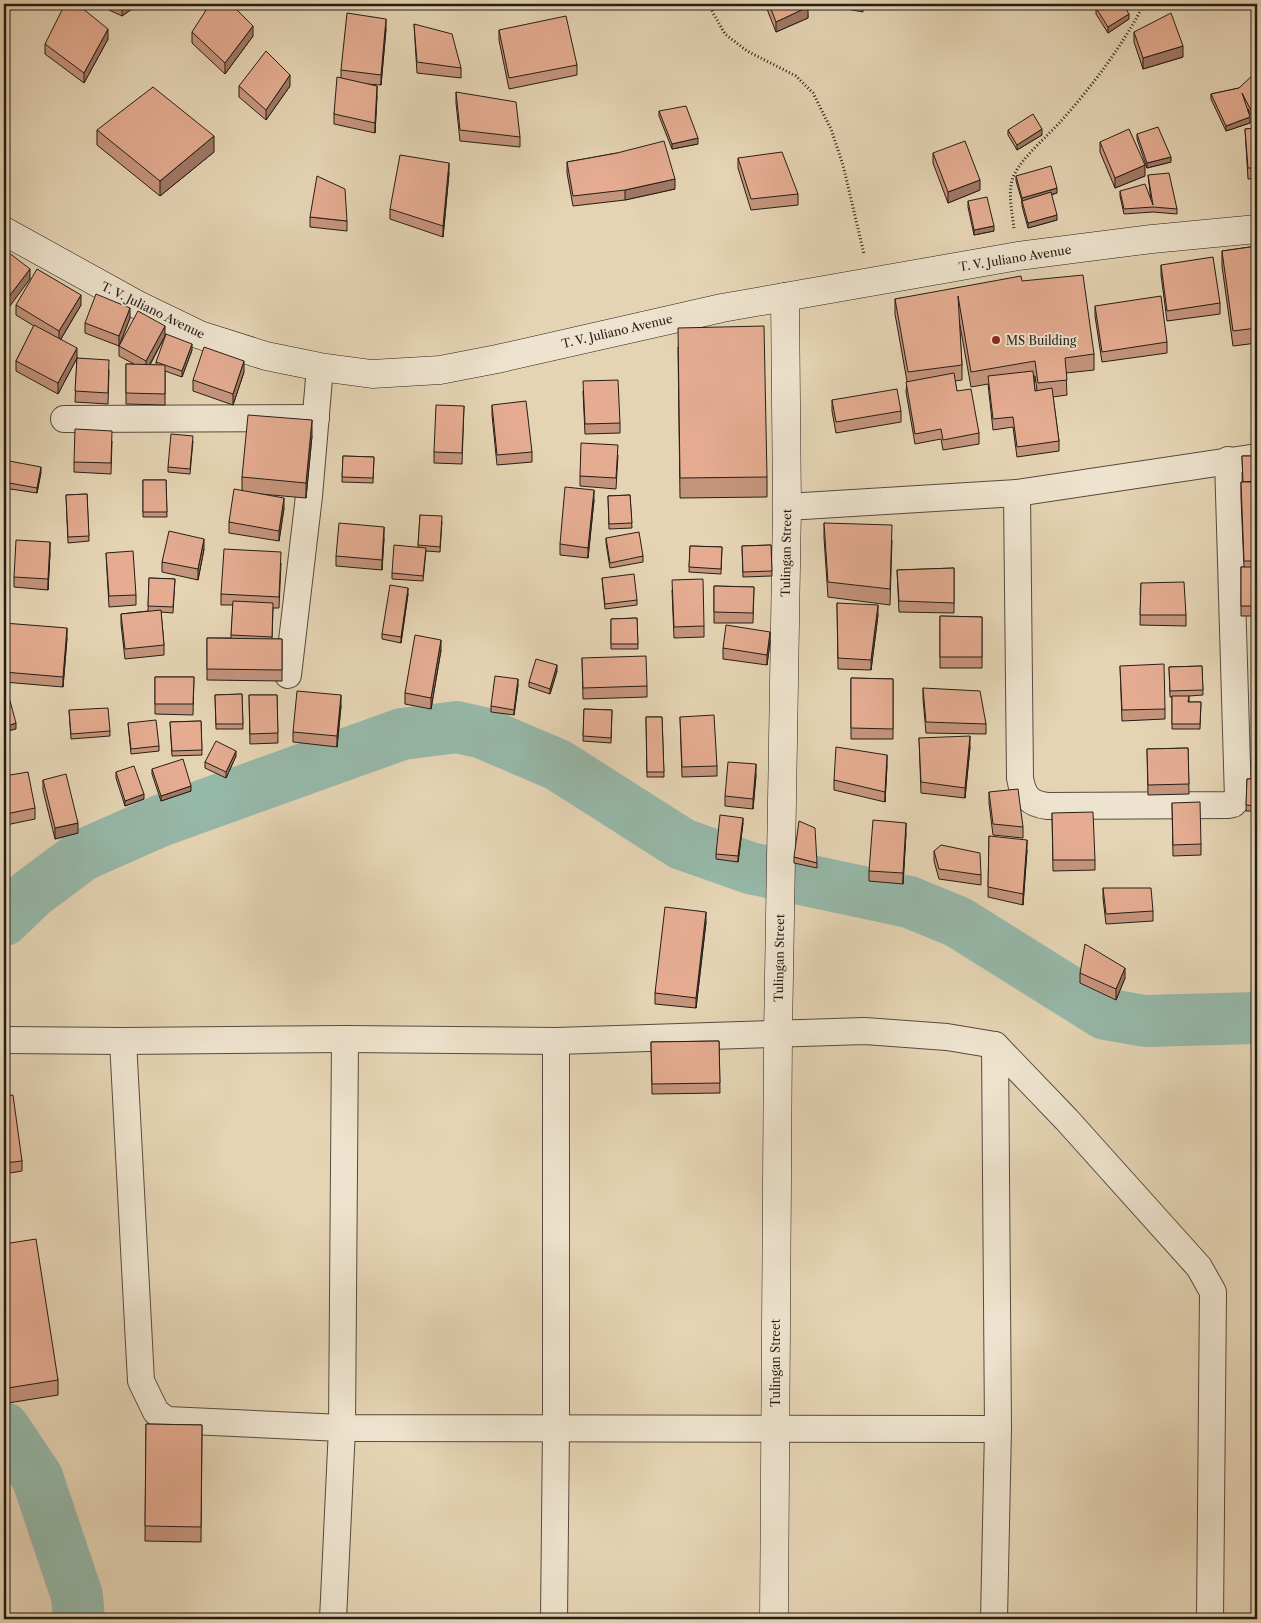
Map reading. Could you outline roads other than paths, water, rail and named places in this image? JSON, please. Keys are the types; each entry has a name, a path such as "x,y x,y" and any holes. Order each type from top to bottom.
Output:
{"street":[{"name":"T. V. Juliano Avenue","path":"4,231 136,304 200,335 266,356 320,367 372,374 440,370 722,308 1018,256 1152,239 1257,229"},
{"name":"Tulingan Street","path":"774,1619 778,1035 787,507 785,297"},
{"path":"288,675 320,367"},
{"path":"64,419 316,418"},
{"path":"787,507 1017,493 1257,457"},
{"path":"1017,493 1020,778 1022,789 1028,798 1038,804 1048,806 1228,805 1233,804 1238,799 1228,460"},
{"path":"4,1040 345,1039 556,1041 865,1032 947,1037 995,1045 1068,1120 1200,1267 1213,1292 1210,1619"},
{"path":"333,1619 342,1428 345,1039"},
{"path":"122,1041 141,1381 156,1412 167,1420 342,1428 998,1429"},
{"path":"554,1619 556,1041"},
{"path":"994,1619 998,1429 995,1045"}],"waterway":[{"path":"4,920 32,893 83,855 160,821 402,734 457,727 483,733 558,765 682,844 750,868 909,902 958,922 1105,1014 1145,1021 1257,1018"},
{"path":"4,1428 37,1477 77,1596 79,1619"}],"place":[{"name":"MS Building","path":"996,340"}]}
